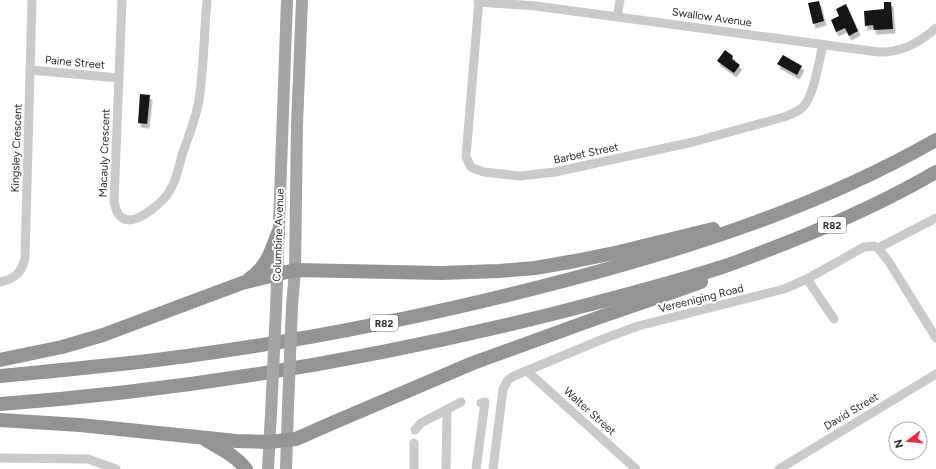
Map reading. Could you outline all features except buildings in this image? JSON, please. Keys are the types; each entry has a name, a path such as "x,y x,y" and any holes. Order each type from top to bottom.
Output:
{"highway":[{"name":"R82","path":"0,376 96,367 195,355 379,324 500,297 616,267 758,223 852,184 936,140"},
{"name":"R82","path":"0,404 106,395 212,382 365,356 536,318 724,267 830,226 917,184 936,172"},
{"path":"0,360 62,347 103,335 242,283 295,270 441,273 499,272 535,268 619,252 718,228 758,223"},
{"path":"242,283 260,271 278,233"},
{"path":"0,420 73,424 236,441 269,442 296,439 467,366 600,317 679,290 701,281 724,267"},
{"path":"200,437 237,458 246,469"}],"main road":[{"name":"Columbine Avenue","path":"268,469 276,309 276,274 287,0"},
{"name":"Columbine Avenue","path":"286,469 292,306 295,270 297,125 302,0"}],"street":[{"name":"Kingsley Crescent","path":"0,282 10,279 19,273 25,258 32,0"},
{"name":"Macauly Crescent","path":"122,0 114,202 117,213 120,217 132,220 141,216 162,201 170,191 177,173 199,99 207,0"},
{"path":"617,16 620,0"},
{"name":"Swallow Avenue","path":"479,1 617,16 823,45 889,52 899,50 918,41 936,28"},
{"name":"Barbet Street","path":"479,1 466,156 471,166 478,170 505,175 523,176 571,170 693,142 795,112 802,108 811,94 823,45"},
{"name":"Paine Street","path":"30,70 119,78"},
{"path":"936,218 878,248 889,262 936,338"},
{"name":"Vereeniging Road","path":"493,469 503,389 505,384 514,376 638,326 784,289 807,279 864,246 874,246 878,248"},
{"path":"807,279 834,319"},
{"name":"Walter Street","path":"528,371 636,469"},
{"name":"David Street","path":"779,469 936,374"},
{"path":"415,430 420,423 460,402"},
{"path":"476,469 485,402 481,403"},
{"path":"446,469 447,410"},
{"path":"414,443 414,469"},
{"path":"0,458 88,459 116,469"}]}
